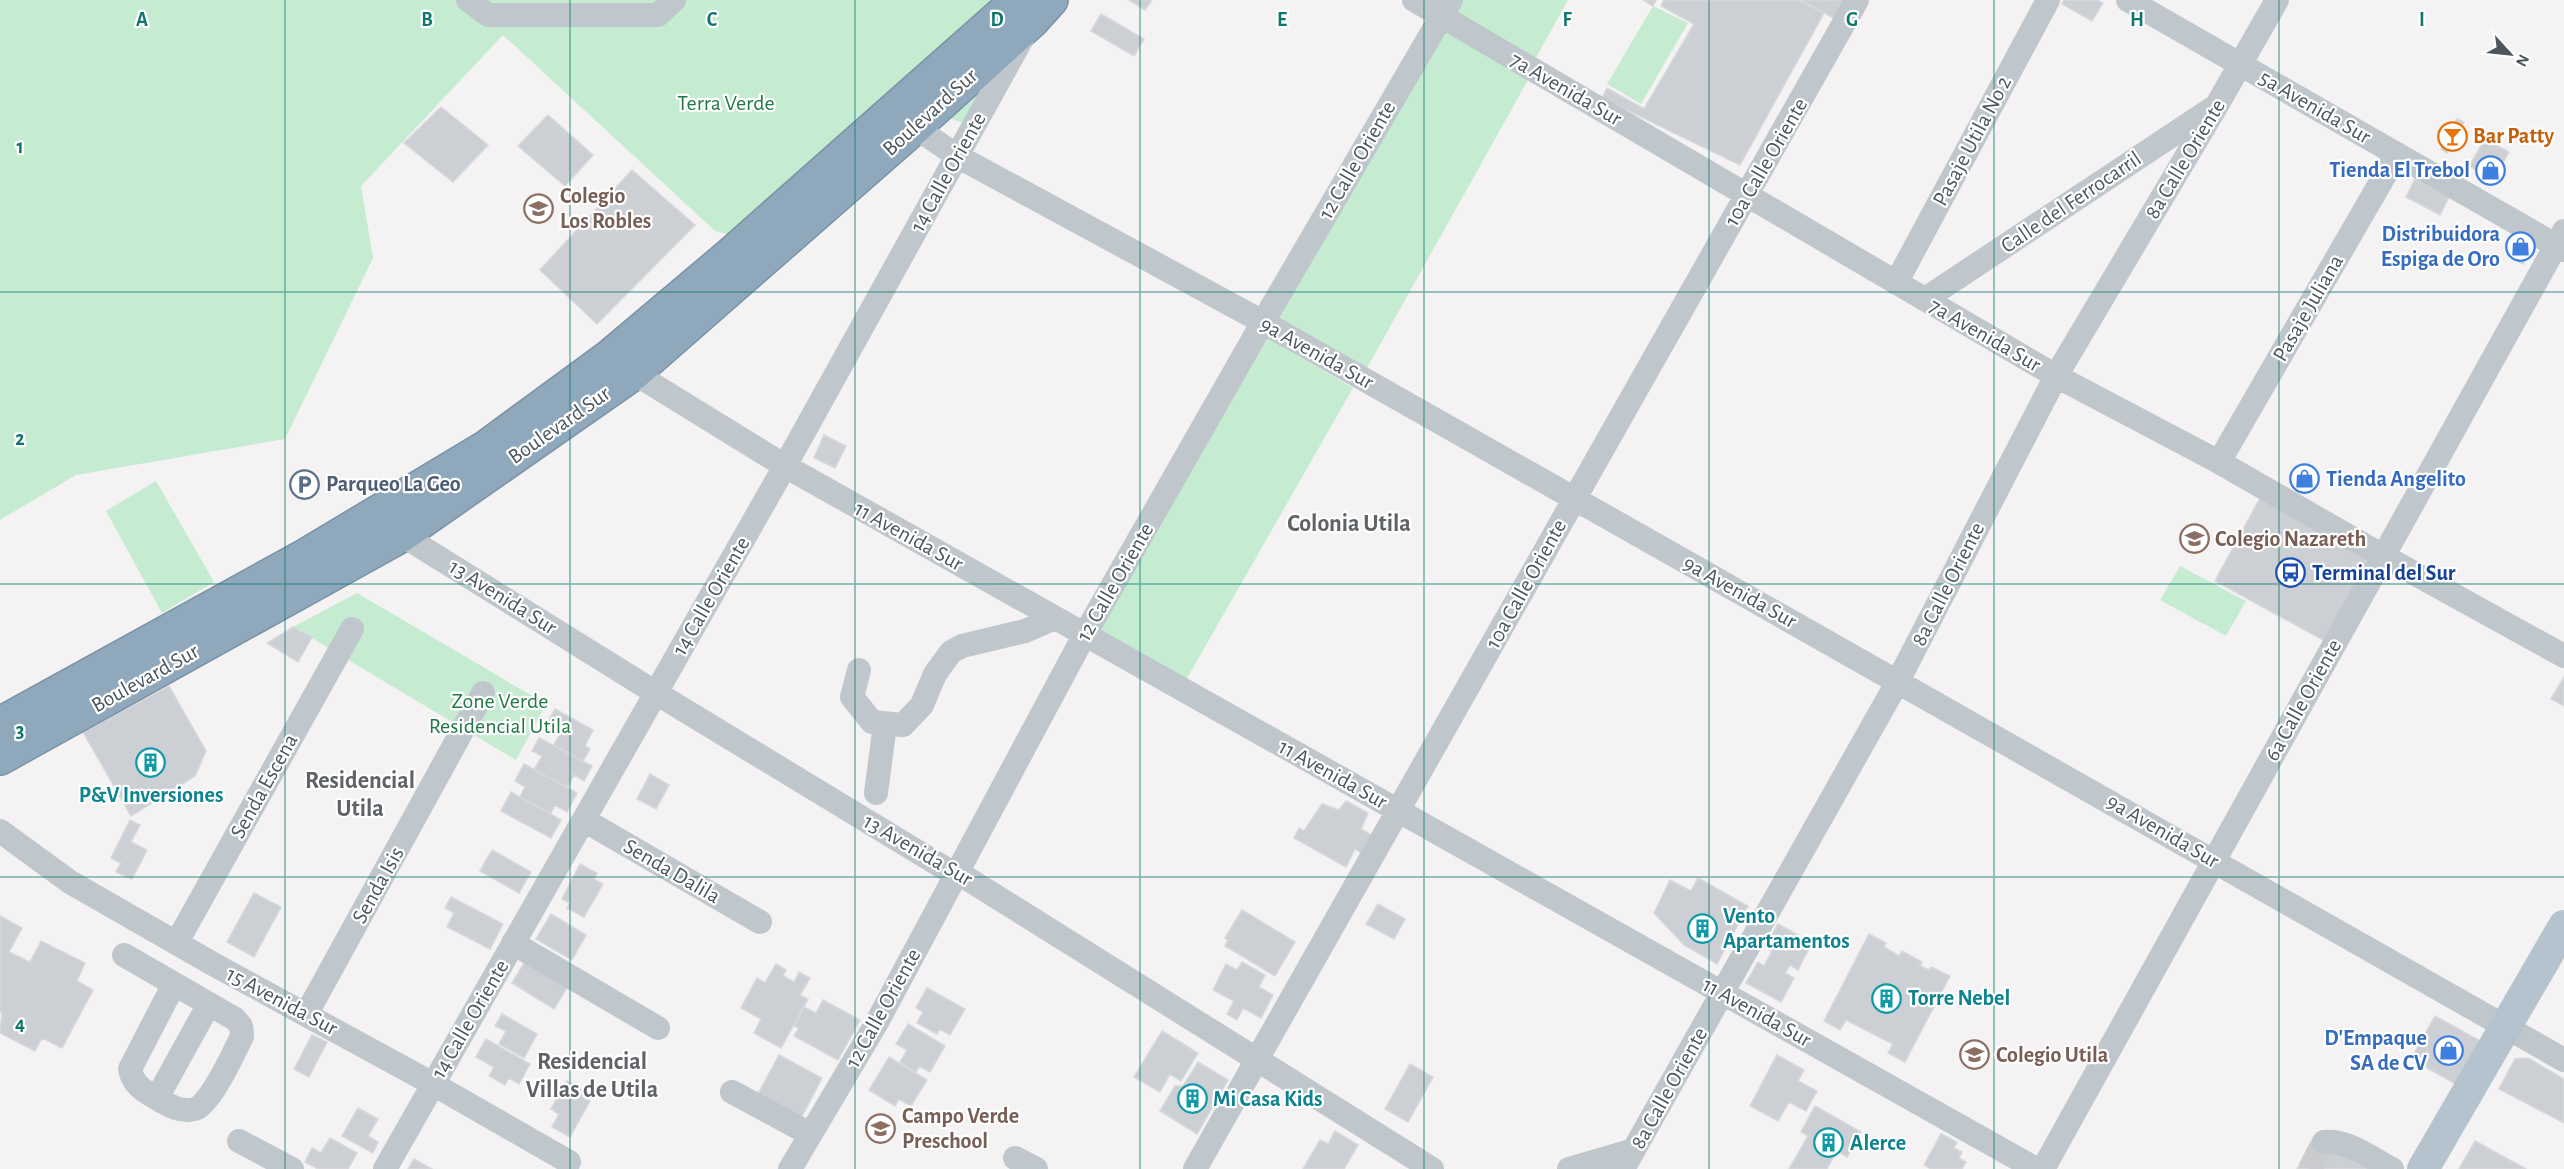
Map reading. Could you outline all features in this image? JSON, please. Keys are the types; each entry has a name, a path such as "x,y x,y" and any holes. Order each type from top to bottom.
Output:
{"highway":[{"name":"Boulevard Sur","path":"0,758 402,535 634,373 915,127 1034,7"},
{"name":"Boulevard Sur","path":"0,724 305,556 485,448 618,350 748,239 1034,7"}],"main road":[{"path":"2423,1169 2564,926"}],"street":[{"path":"468,0 488,15 658,15 674,0"},
{"name":"7a Avenida Sur","path":"1414,0 1446,8 1474,35 2056,376 2219,462 2564,656"},
{"name":"10a Calle Oriente","path":"1195,1169 1857,0"},
{"name":"Pasaje Utila No 2","path":"1896,282 2048,0"},
{"name":"5a Avenida Sur","path":"2128,0 2397,154 2561,242"},
{"name":"8a Calle Oriente","path":"1628,1160 1898,681 2056,376 2277,0"},
{"name":"14 Calle Oriente","path":"385,1169 786,466 957,156 1034,7"},
{"name":"12 Calle Oriente","path":"790,1169 876,1024 1085,634 1446,8"},
{"name":"Calle del Ferrocarril","path":"1924,299 2217,105"},
{"name":"9a Avenida Sur","path":"915,127 957,156 1263,322 2564,1060"},
{"name":"Pasaje Juliana","path":"2219,462 2397,154"},
{"name":"6a Calle Oriente","path":"2043,1169 2383,556 2561,242"},
{"name":"11 Avenida Sur","path":"634,373 786,466 2036,1169"},
{"name":"13 Avenida Sur","path":"402,535 656,693 957,874 1432,1169"},
{"path":"859,670 852,697 872,722 903,725 922,705 935,674 951,652 962,646 1025,631 1055,618"},
{"name":"Senda Escena","path":"177,942 352,629"},
{"name":"Senda Isis","path":"307,1013 483,693"},
{"path":"876,793 885,724"},
{"name":"Senda Dalila","path":"584,820 760,922"},
{"name":"15 Avenida Sur","path":"0,831 70,882 213,964 307,1013 433,1084 555,1161"},
{"path":"513,944 658,1028"},
{"path":"124,955 235,1019 241,1026 242,1036 207,1099 198,1108 189,1110 177,1109 139,1088 132,1079 130,1069 174,984"},
{"path":"158,1098 210,1005 213,964"},
{"path":"210,1005 244,981"},
{"path":"732,1092 810,1134"},
{"path":"239,1141 292,1169"},
{"path":"2324,1142 2333,1141 2342,1144 2392,1169"},
{"path":"1569,1169 1628,1160"}],"green space":[{"name":"Terra Verde","path":"0,0 1000,0 731,235 715,231 503,35 361,186 373,258 285,439 76,475 0,520"},
{"path":"1460,0 1568,0 1533,63 1451,16"},
{"path":"1653,6 1688,23 1641,104 1607,84"},
{"path":"1444,30 1528,80 1367,368 1276,317"},
{"path":"994,78 963,123 937,113"},
{"path":"1268,338 1353,388 1186,680 1099,630"},
{"path":"156,481 214,582 162,613 106,511"},
{"path":"2180,566 2246,601 2226,636 2160,600"},
{"name":"Zone Verde Residencial Utila","path":"357,593 546,704 516,760 293,627"}],"building":[{"path":"1129,0 1152,0 1145,10"},
{"path":"1643,0 1656,0 1653,6"},
{"path":"1664,0 1798,0 1824,13 1740,165 1602,98 1607,88 1644,109 1694,24 1661,6"},
{"path":"1801,0 1848,0 1837,20"},
{"path":"2064,0 2097,0 2103,3 2092,21 2062,4"},
{"path":"1101,14 1144,39 1134,56 1091,31"},
{"path":"441,107 488,145 453,182 404,143"},
{"name":"Colegio Los Robles","path":"548,115 593,155 565,186 518,146"},
{"name":"Bar Patty","path":"2457,119 2464,122 2447,153 2441,149"},
{"path":"2485,139 2509,152 2493,180 2469,166"},
{"name":"Colegio Los Robles","path":"632,170 695,225 597,324 540,270"},
{"path":"2415,179 2449,197 2440,215 2406,197"},
{"name":"Distribuidora Espiga de Oro","path":"2518,236 2530,243 2530,251 2523,264 2507,255"},
{"path":"824,435 846,446 835,468 814,458"},
{"path":"2294,469 2302,473 2299,480 2291,475"},
{"name":"Tienda Angelito","path":"2302,473 2312,478 2309,485 2299,480"},
{"name":"Terminal del Sur","path":"2260,498 2364,554 2367,565 2325,641 2215,581"},
{"path":"293,627 312,637 298,662 267,643"},
{"path":"2564,677 2564,706 2551,699"},
{"name":"P&V Inversiones","path":"169,686 206,751 195,776 131,816 83,732"},
{"path":"555,709 593,730 585,746 590,749 583,761 554,745 561,732 546,724"},
{"path":"539,738 592,766 584,781 574,775 568,787 534,770 542,756 532,751"},
{"path":"524,764 577,793 567,812 555,805 551,813 520,797 525,787 515,781"},
{"path":"650,774 669,785 656,809 637,799"},
{"path":"511,792 561,820 551,838 501,811"},
{"path":"1346,801 1368,813 1361,829 1371,835 1361,853 1355,849 1346,867 1294,838 1299,828 1304,831 1322,804 1339,810"},
{"path":"130,820 140,825 131,842 147,850 132,879 116,872 121,863 111,858"},
{"path":"492,850 531,872 519,893 480,871"},
{"path":"580,864 597,873 594,879 603,884 584,917 567,908 570,903 562,899"},
{"name":"Vento Apartamentos","path":"1698,878 1748,906 1717,964 1684,945 1654,913 1670,880 1691,891"},
{"path":"254,893 281,907 254,957 227,942"},
{"path":"451,897 503,924 490,949 447,927 454,913 445,908"},
{"path":"1378,904 1405,919 1394,939 1366,924"},
{"path":"1242,910 1295,942 1275,976 1225,946 1228,940 1225,938"},
{"path":"551,914 586,935 572,960 536,939"},
{"path":"0,916 22,928 9,952 30,962 41,941 85,963 77,981 93,990 62,1048 42,1038 35,1051 0,1033 2,1013 0,1012"},
{"path":"1778,924 1812,943 1798,970 1790,965 1785,973 1794,978 1781,1002 1746,983 1758,962 1764,966 1772,951 1765,947"},
{"name":"Torre Nebel","path":"1869,934 1886,943 1884,947 1899,956 1902,951 1922,962 1920,966 1929,970 1931,967 1950,976 1905,1062 1888,1053 1893,1044 1846,1020 1840,1030 1824,1021"},
{"path":"526,960 568,986 554,1009 512,983"},
{"path":"1242,962 1265,975 1259,987 1273,995 1261,1018 1243,1008 1237,1020 1227,1014 1234,1001 1213,990 1226,964 1237,970"},
{"path":"776,964 786,970 783,976 794,982 799,972 810,978 800,995 808,999 781,1048 754,1033 761,1019 741,1008 757,978 765,983"},
{"path":"927,988 965,1009 950,1035 940,1029 937,1034 917,1023 923,1012 916,1008"},
{"path":"823,1000 860,1020 838,1060 794,1036 799,1028 794,1026 804,1007 816,1013"},
{"path":"502,1014 537,1034 524,1058 499,1044 506,1031 495,1026"},
{"name":"D'Empaque SA de CV","path":"2435,1016 2486,1044 2461,1087 2411,1059"},
{"path":"908,1024 945,1046 930,1072 919,1066 916,1072 900,1062 907,1050 896,1044"},
{"path":"1162,1031 1198,1053 1181,1081 1170,1074 1160,1092 1134,1077"},
{"path":"312,1035 327,1042 309,1077 294,1069"},
{"path":"486,1039 530,1064 519,1084 509,1078 505,1085 489,1076 494,1067 476,1057"},
{"path":"779,1055 822,1078 800,1120 757,1096"},
{"path":"1777,1055 1804,1070 1798,1081 1817,1091 1806,1111 1789,1102 1778,1121 1750,1106"},
{"path":"889,1057 927,1080 911,1106 899,1099 895,1106 869,1090"},
{"path":"2528,1058 2564,1079 2564,1123 2499,1089 2515,1059"},
{"name":"Mi Casa Kids","path":"1198,1062 1228,1080 1197,1134 1160,1111 1175,1086 1183,1086"},
{"path":"1410,1064 1433,1077 1408,1122 1385,1109"},
{"path":"567,1081 585,1091 582,1097 590,1101 570,1137 552,1127 559,1114 551,1109"},
{"name":"Alerce","path":"1815,1106 1861,1132 1847,1157 1837,1151 1827,1169 1789,1169 1808,1136 1801,1132"},
{"path":"358,1108 378,1119 368,1136 378,1142 373,1153 342,1136"},
{"path":"1335,1131 1358,1145 1344,1169 1303,1169 1320,1140 1328,1144"},
{"path":"1941,1134 1957,1142 1954,1148 1962,1152 1959,1158 1966,1162 1962,1169 1931,1169 1924,1165"},
{"path":"2314,1136 2370,1169 2297,1169"},
{"path":"330,1138 357,1153 348,1169 318,1169 305,1162 312,1148 321,1153"},
{"path":"2475,1141 2526,1169 2459,1169"},
{"path":"414,1159 432,1169 408,1169"}],"tunnel":[{"path":"2310,1169 2324,1142"}],"place":[{"name":"Bar Patty","path":"2452,136"},
{"name":"Tienda El Trebol","path":"2491,170"},
{"name":"Colegio Los Robles","path":"539,209"},
{"name":"Distribuidora Espiga de Oro","path":"2521,247"},
{"name":"Tienda Angelito","path":"2305,479"},
{"name":"Parqueo La Geo","path":"305,484"},
{"name":"Colegio Nazareth","path":"2194,539"},
{"name":"Terminal del Sur","path":"2291,573"},
{"name":"P&V Inversiones","path":"151,763"},
{"name":"Vento Apartamentos","path":"1702,929"},
{"name":"Torre Nebel","path":"1887,998"},
{"name":"D'Empaque SA de CV","path":"2448,1051"},
{"name":"Colegio Utila","path":"1975,1055"},
{"name":"Mi Casa Kids","path":"1192,1099"},
{"name":"Campo Verde Preschool","path":"881,1129"},
{"name":"Alerce","path":"1829,1143"}],"district":[{"name":"Colonia Utila","path":"1349,524"},
{"name":"Residencial Utila","path":"360,795"},
{"name":"Residencial Villas de Utila","path":"592,1076"}]}
